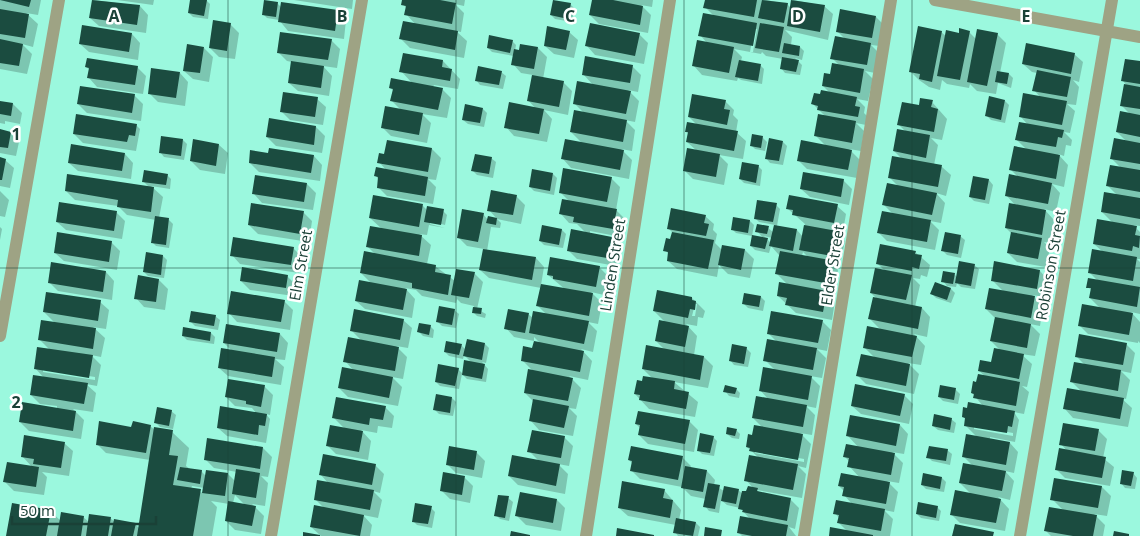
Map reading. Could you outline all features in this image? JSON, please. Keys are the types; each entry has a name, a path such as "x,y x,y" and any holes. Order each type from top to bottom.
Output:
{"street":[{"path":"0,336 58,0"},
{"name":"Elm Street","path":"272,536 362,0"},
{"name":"Linden Street","path":"586,536 670,0"},
{"name":"Elder Street","path":"804,536 891,0"},
{"path":"935,0 960,2 1140,37"},
{"name":"Robinson Street","path":"1020,536 1112,0"}],"building":[{"path":"0,0 31,0 29,7"},
{"path":"92,0 140,5 137,25 89,18"},
{"path":"190,0 207,0 204,16 188,13"},
{"path":"264,0 278,2 276,17 262,15"},
{"path":"402,0 440,0 456,3 452,24 404,15 406,6 401,5"},
{"path":"553,0 571,3 568,19 550,15"},
{"path":"592,0 613,0 643,6 640,25 589,15"},
{"path":"705,0 757,0 754,17 703,8"},
{"path":"762,0 788,3 784,23 758,18"},
{"path":"791,0 825,5 820,32 787,26"},
{"path":"281,2 338,10 335,31 278,22"},
{"path":"0,9 29,14 25,38 0,34"},
{"path":"840,9 876,16 872,38 836,32"},
{"path":"703,13 757,23 753,46 698,36"},
{"path":"213,20 231,23 227,51 209,48"},
{"path":"403,21 458,31 455,50 399,39"},
{"path":"590,23 640,33 635,56 585,46"},
{"path":"760,23 784,27 779,52 755,48"},
{"path":"82,25 132,33 129,52 79,44"},
{"path":"547,26 570,31 566,50 544,46"},
{"path":"918,26 942,31 932,82 919,79 920,74 909,72"},
{"path":"959,28 970,31 960,80 937,76 946,30 959,33"},
{"path":"977,29 998,33 987,86 967,82"},
{"path":"280,32 332,39 328,60 277,53"},
{"path":"489,35 513,40 510,53 487,48"},
{"path":"835,36 871,43 867,65 830,59"},
{"path":"0,39 23,44 19,66 0,63"},
{"path":"697,40 734,47 729,73 692,66"},
{"path":"784,43 800,46 799,56 782,53"},
{"path":"1026,43 1075,53 1071,74 1022,64"},
{"path":"187,44 204,47 200,73 183,71"},
{"path":"520,44 538,47 534,69 511,65 514,49 519,50"},
{"path":"403,53 443,60 442,67 452,69 450,81 399,72"},
{"path":"585,56 633,65 630,83 582,75"},
{"path":"782,57 799,60 796,72 780,69"},
{"path":"87,58 138,66 135,85 87,78 89,68 85,67"},
{"path":"1125,59 1140,61 1140,84 1121,81"},
{"path":"739,60 761,64 758,81 735,77"},
{"path":"291,61 324,66 321,88 288,83"},
{"path":"832,63 864,69 860,93 822,86 824,73 830,74"},
{"path":"478,66 502,71 499,85 475,81"},
{"path":"151,68 180,72 176,98 148,94"},
{"path":"1037,70 1071,77 1067,97 1032,91"},
{"path":"997,71 1009,73 1007,84 995,82"},
{"path":"532,75 564,81 559,107 527,101"},
{"path":"391,78 443,88 438,110 390,101 393,89 389,88"},
{"path":"577,81 631,91 626,114 573,104"},
{"path":"1124,84 1140,87 1140,109 1120,106"},
{"path":"80,86 135,94 132,113 77,104"},
{"path":"821,90 857,97 855,106 860,107 858,117 817,110 818,106 811,104 814,93 820,94"},
{"path":"283,92 318,97 315,117 280,112"},
{"path":"1023,93 1067,101 1062,125 1019,117"},
{"path":"692,94 726,100 724,109 730,110 727,125 688,117"},
{"path":"989,96 1005,100 1001,120 985,116"},
{"path":"920,98 933,100 931,107 938,109 934,132 897,125 902,102 919,105"},
{"path":"0,101 13,103 11,116 0,114"},
{"path":"509,102 544,109 539,134 504,128"},
{"path":"465,104 483,108 480,123 462,120"},
{"path":"385,106 423,113 419,135 381,128"},
{"path":"574,110 627,120 623,142 570,132"},
{"path":"1120,111 1140,115 1140,137 1116,132"},
{"path":"76,114 137,124 135,136 129,135 127,142 73,134"},
{"path":"818,114 856,121 852,143 814,136"},
{"path":"269,118 316,126 314,145 266,137"},
{"path":"687,122 738,131 734,151 686,142"},
{"path":"1019,122 1064,130 1062,138 1058,137 1056,147 1015,140"},
{"path":"0,129 11,132 8,148 0,147"},
{"path":"897,129 930,135 926,158 893,151"},
{"path":"752,134 763,136 761,148 750,146"},
{"path":"161,136 183,139 181,156 159,153"},
{"path":"769,138 783,141 779,161 765,159"},
{"path":"1114,138 1140,143 1140,164 1110,159"},
{"path":"193,139 219,144 216,166 190,161"},
{"path":"565,139 624,150 620,170 561,159"},
{"path":"387,140 432,148 428,172 377,163 379,153 384,154"},
{"path":"801,140 852,150 848,170 797,161"},
{"path":"71,144 125,153 122,171 68,163"},
{"path":"1014,146 1060,155 1056,179 1009,170"},
{"path":"269,148 314,155 311,173 249,163 250,150 268,153"},
{"path":"687,148 720,154 716,177 683,171"},
{"path":"475,154 492,157 489,174 471,171"},
{"path":"892,156 942,165 938,187 888,178"},
{"path":"0,157 6,159 2,180 0,180"},
{"path":"742,162 759,165 756,183 739,179"},
{"path":"1110,165 1140,170 1140,192 1106,186"},
{"path":"376,167 428,177 425,196 377,188 378,177 374,176"},
{"path":"563,168 612,177 607,202 559,193"},
{"path":"532,169 553,173 550,191 529,187"},
{"path":"144,170 168,174 166,185 142,182"},
{"path":"803,172 844,179 841,197 800,189"},
{"path":"67,174 154,187 151,212 117,207 118,200 65,191"},
{"path":"1009,174 1052,183 1048,204 1005,196"},
{"path":"255,175 307,183 304,202 252,194"},
{"path":"973,176 989,179 985,200 969,197"},
{"path":"887,183 937,193 932,215 882,205"},
{"path":"491,190 517,195 513,215 487,211"},
{"path":"1104,192 1140,198 1140,219 1101,212"},
{"path":"373,195 423,204 419,227 369,218"},
{"path":"789,195 838,204 834,223 792,215 793,210 786,209"},
{"path":"562,199 617,209 613,229 573,222 574,217 559,214"},
{"path":"757,200 777,203 773,222 754,219"},
{"path":"59,202 117,211 114,231 56,222"},
{"path":"251,203 304,211 300,234 248,225"},
{"path":"1009,203 1046,210 1042,235 1005,228"},
{"path":"427,206 444,209 441,225 424,222"},
{"path":"671,208 706,215 704,223 709,224 706,236 667,229"},
{"path":"462,209 484,213 478,242 457,238"},
{"path":"882,211 931,220 927,242 877,233"},
{"path":"155,216 169,218 166,245 151,243"},
{"path":"488,216 497,218 496,225 486,223"},
{"path":"733,217 750,220 748,233 731,230"},
{"path":"1097,219 1137,226 1135,235 1140,236 1139,248 1133,246 1132,251 1093,244"},
{"path":"757,224 769,226 767,234 755,232"},
{"path":"542,225 562,229 559,245 539,241"},
{"path":"774,225 797,229 793,251 769,246"},
{"path":"804,225 837,231 832,256 799,250"},
{"path":"370,226 422,235 419,256 366,247"},
{"path":"571,229 612,237 607,258 567,251"},
{"path":"57,232 112,241 109,262 54,253"},
{"path":"672,232 714,240 708,269 667,261 668,252 663,251 666,238 670,239"},
{"path":"945,232 961,235 958,254 941,251"},
{"path":"1011,232 1042,238 1038,259 1007,253"},
{"path":"752,235 768,238 765,249 750,246"},
{"path":"233,237 294,247 291,265 230,256"},
{"path":"880,244 916,251 915,254 922,255 919,269 912,267 912,271 876,264"},
{"path":"722,245 745,249 741,270 718,265"},
{"path":"483,249 536,257 532,280 479,270"},
{"path":"1092,249 1137,257 1133,281 1088,273"},
{"path":"364,251 436,265 435,272 451,275 448,295 412,288 412,283 360,273"},
{"path":"780,251 830,260 825,283 775,274"},
{"path":"146,252 163,255 161,275 143,272"},
{"path":"550,257 600,266 596,287 553,279 553,276 547,275"},
{"path":"959,261 975,264 971,286 955,283"},
{"path":"994,261 1040,270 1037,289 991,281"},
{"path":"51,262 106,271 103,292 48,283"},
{"path":"242,267 288,275 286,288 240,281"},
{"path":"875,268 912,275 906,300 870,293"},
{"path":"456,269 475,272 469,298 451,295"},
{"path":"943,271 955,273 953,284 941,282"},
{"path":"138,275 159,279 156,302 134,299"},
{"path":"1088,278 1140,287 1137,307 1089,298 1091,288 1086,288"},
{"path":"359,280 407,289 403,310 355,301"},
{"path":"779,282 827,291 823,312 785,305 787,298 777,296"},
{"path":"935,282 951,288 947,300 930,294"},
{"path":"541,284 593,293 589,316 536,306"},
{"path":"989,288 1035,296 1031,318 985,309"},
{"path":"657,290 692,297 692,300 696,301 695,310 690,309 688,318 653,311"},
{"path":"231,291 285,300 281,322 227,314"},
{"path":"46,292 101,300 98,321 43,312"},
{"path":"744,293 761,296 759,307 742,304"},
{"path":"873,297 922,307 918,329 868,319"},
{"path":"1082,304 1133,313 1129,335 1078,326"},
{"path":"439,306 455,309 452,325 436,322"},
{"path":"473,307 482,308 481,314 472,313"},
{"path":"354,309 404,319 400,340 350,331"},
{"path":"508,309 529,313 525,333 504,329"},
{"path":"191,311 216,315 214,326 189,322"},
{"path":"533,311 589,321 584,344 529,333"},
{"path":"771,311 823,320 818,343 767,334"},
{"path":"995,317 1031,324 1027,348 990,341"},
{"path":"41,320 96,328 93,349 38,340"},
{"path":"659,320 689,326 685,347 655,341"},
{"path":"419,323 431,325 429,335 417,332"},
{"path":"226,324 280,333 277,352 223,343"},
{"path":"867,326 917,336 912,357 863,348"},
{"path":"183,327 211,332 210,341 182,336"},
{"path":"1079,334 1127,343 1123,365 1075,357"},
{"path":"348,337 399,347 395,371 343,362"},
{"path":"467,339 485,343 482,360 463,356"},
{"path":"767,339 817,348 813,370 763,361"},
{"path":"446,341 462,344 459,355 444,352"},
{"path":"534,341 584,351 580,372 521,361 523,346 532,348"},
{"path":"732,344 747,347 744,364 729,361"},
{"path":"646,345 704,356 700,380 642,369"},
{"path":"37,347 93,355 89,378 34,369"},
{"path":"221,348 275,357 272,377 218,368"},
{"path":"994,348 1024,354 1019,379 978,371 980,360 991,362"},
{"path":"861,354 910,364 906,386 856,376"},
{"path":"464,360 485,364 482,379 462,375"},
{"path":"1074,362 1121,370 1118,391 1070,382"},
{"path":"438,364 459,368 455,386 435,382"},
{"path":"342,367 393,377 389,398 338,388"},
{"path":"763,367 812,376 808,400 759,391"},
{"path":"528,369 573,378 568,401 524,393"},
{"path":"978,374 1020,382 1016,406 973,398 974,394 971,393 973,381 976,382"},
{"path":"33,375 88,383 84,404 30,395"},
{"path":"643,376 675,381 674,389 689,392 686,409 639,400 640,395 634,394 637,380 642,381"},
{"path":"228,379 265,385 261,407 246,404 246,401 225,397"},
{"path":"855,384 905,394 900,416 851,406"},
{"path":"725,385 737,388 735,394 723,392"},
{"path":"940,385 956,388 954,400 938,397"},
{"path":"1067,388 1124,398 1120,419 1063,409"},
{"path":"436,394 452,397 450,413 433,410"},
{"path":"756,396 807,405 803,427 752,418"},
{"path":"336,397 386,406 383,420 370,418 369,425 332,418"},
{"path":"533,399 569,406 564,428 529,421"},
{"path":"22,402 76,411 73,431 19,422"},
{"path":"968,402 1015,411 1012,427 1008,426 1007,433 964,426 965,418 962,417 963,407 967,408"},
{"path":"220,406 267,414 265,426 259,425 258,435 217,428"},
{"path":"157,407 172,410 169,426 154,423"},
{"path":"638,411 690,420 685,444 638,435 640,425 635,424"},
{"path":"934,414 952,418 950,430 932,426"},
{"path":"850,415 900,424 896,446 846,436"},
{"path":"99,421 131,427 133,421 151,425 146,453 96,445"},
{"path":"1063,423 1099,429 1095,451 1059,445"},
{"path":"330,425 363,431 359,452 326,446"},
{"path":"754,425 803,434 798,460 749,451 750,448 746,447 748,434 752,435"},
{"path":"154,427 173,430 169,455 178,456 173,485 201,489 193,536 137,536"},
{"path":"727,427 737,429 735,436 726,434"},
{"path":"532,430 565,436 561,458 527,452"},
{"path":"700,433 714,436 710,453 697,451"},
{"path":"966,434 1010,442 1006,465 962,457"},
{"path":"24,435 65,442 61,468 33,464 34,459 21,457"},
{"path":"207,438 263,447 260,469 204,460"},
{"path":"846,444 895,453 891,475 847,467 849,458 843,457"},
{"path":"449,446 477,451 474,470 446,465"},
{"path":"631,446 683,456 678,480 630,471 632,461 628,460"},
{"path":"929,446 948,449 946,461 926,458"},
{"path":"1059,448 1106,457 1102,478 1055,470"},
{"path":"323,454 376,464 372,485 319,475"},
{"path":"512,455 560,464 556,486 508,476"},
{"path":"749,455 798,464 793,490 744,481"},
{"path":"7,462 39,467 36,487 3,482"},
{"path":"963,463 1006,471 1002,491 959,483"},
{"path":"685,466 707,470 703,492 681,488"},
{"path":"180,467 202,470 200,484 177,480"},
{"path":"236,469 260,473 256,498 232,494"},
{"path":"206,470 228,473 225,496 202,493"},
{"path":"1122,470 1134,472 1131,486 1120,484"},
{"path":"443,472 465,476 462,495 440,491"},
{"path":"841,473 890,482 886,504 842,496 844,487 838,486"},
{"path":"923,473 942,477 940,489 921,485"},
{"path":"1054,478 1102,486 1098,508 1050,500"},
{"path":"317,480 374,490 370,510 314,500"},
{"path":"622,481 665,489 663,498 673,500 670,518 618,508"},
{"path":"708,483 720,485 715,509 703,507"},
{"path":"724,486 739,489 736,504 721,501"},
{"path":"748,486 758,488 757,491 791,498 787,521 742,512 743,510 738,509 742,491 746,491"},
{"path":"955,490 1001,499 996,523 950,515"},
{"path":"520,492 557,499 553,523 515,516"},
{"path":"498,495 509,496 505,518 494,516"},
{"path":"836,500 885,509 881,531 837,523 839,515 833,514"},
{"path":"228,501 256,506 252,526 225,521"},
{"path":"918,502 938,506 936,518 916,514"},
{"path":"12,503 51,510 46,536 6,536"},
{"path":"415,503 432,506 428,524 412,522"},
{"path":"314,505 364,515 360,536 310,527"},
{"path":"1049,507 1097,515 1093,536 1073,536 1044,531"},
{"path":"61,512 84,516 81,536 57,536"},
{"path":"89,514 111,517 108,536 86,536"},
{"path":"740,516 788,525 786,536 752,536 737,533"},
{"path":"676,518 696,522 693,536 673,533"},
{"path":"114,519 136,523 133,536 111,536"},
{"path":"955,524 994,532 993,536 952,536"},
{"path":"705,527 722,530 721,536 704,536"},
{"path":"830,527 873,535 873,536 829,536"},
{"path":"617,528 654,535 654,536 616,536"},
{"path":"511,531 530,535 530,536 510,536"},
{"path":"1114,531 1129,534 1129,536 1113,536"},
{"path":"303,532 320,535 320,536 303,536"}]}
